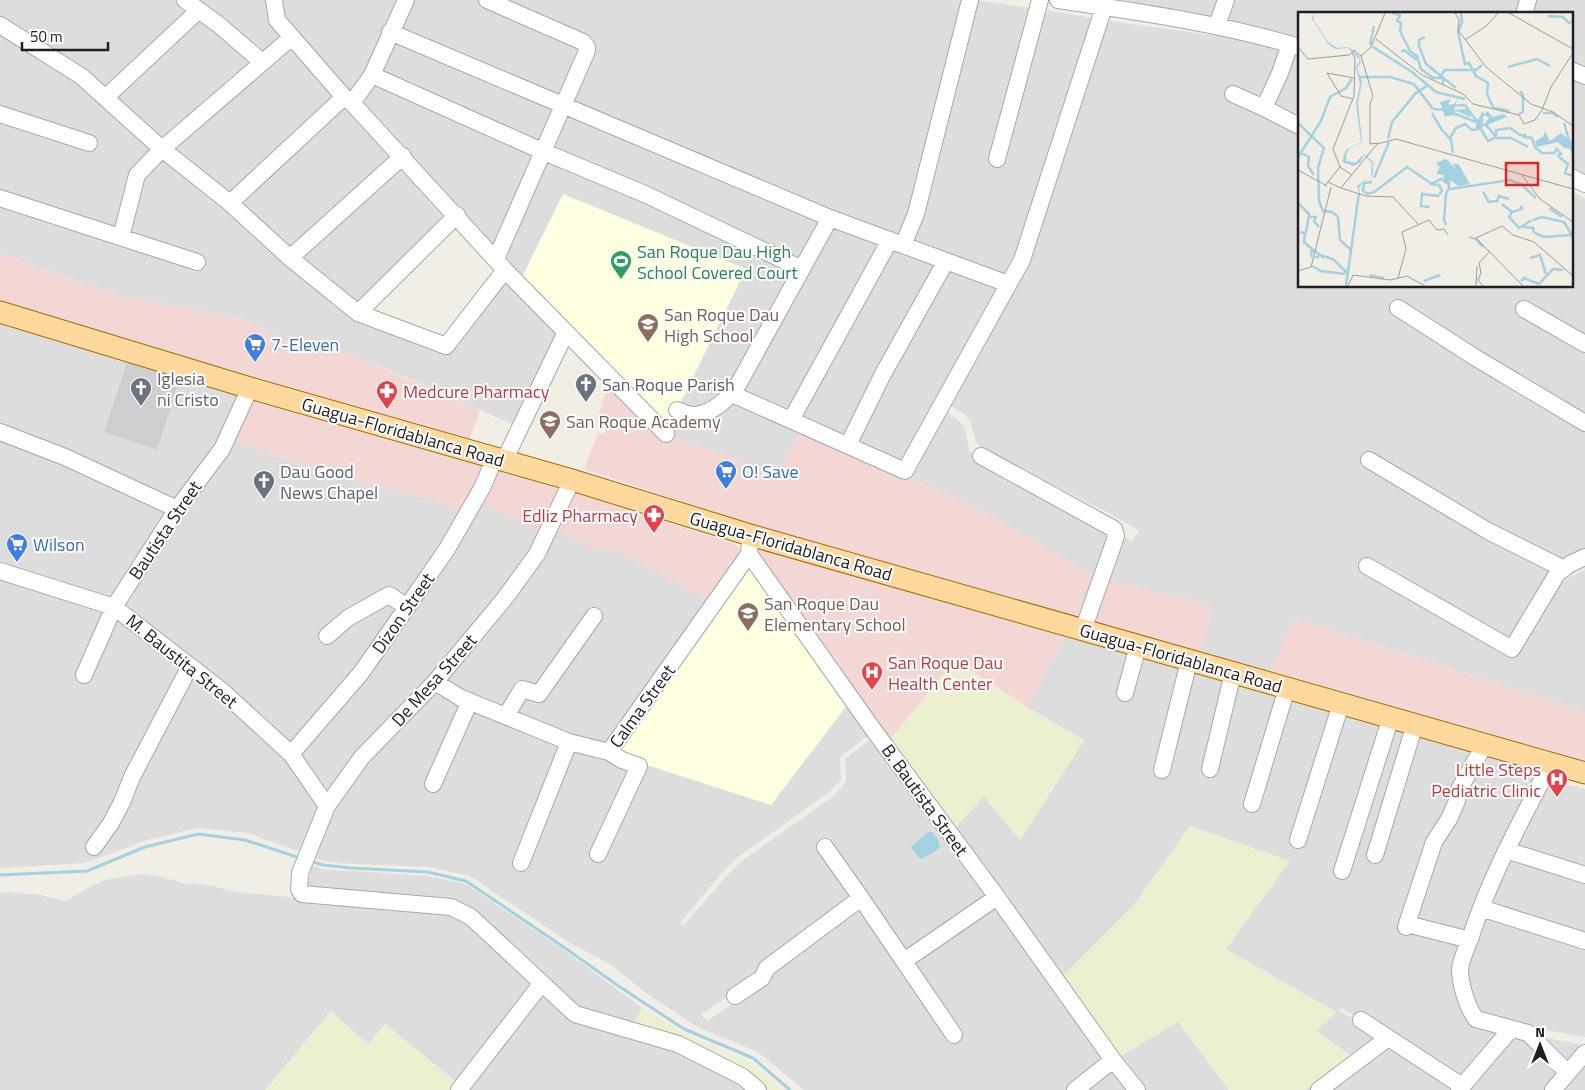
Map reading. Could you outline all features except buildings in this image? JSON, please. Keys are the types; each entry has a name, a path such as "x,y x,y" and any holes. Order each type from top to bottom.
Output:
{"main road":[{"name":"Guagua-Floridablanca Road","path":"0,312 250,388 572,480 749,545 1083,630 1585,773"}],"street":[{"path":"185,0 219,25 262,62"},
{"path":"274,0 277,20 348,100 402,156 500,264 666,434"},
{"path":"230,203 348,100 372,75 406,0"},
{"path":"0,25 80,76 162,149 230,203 290,258 358,313 446,346 500,264 542,151 586,55 587,47 583,42 487,0"},
{"path":"791,420 896,243 916,214 970,0"},
{"path":"997,159 1040,0"},
{"path":"1058,0 1217,25 1294,46 1264,108"},
{"path":"1217,25 1226,0"},
{"path":"732,394 905,471 1022,260 1104,7"},
{"path":"106,98 199,10"},
{"path":"390,32 830,218 1008,284"},
{"path":"121,237 137,175 162,149 292,37"},
{"path":"1572,70 1585,76"},
{"path":"372,75 542,151 647,195 802,269"},
{"path":"1233,94 1298,125"},
{"path":"0,114 89,143"},
{"path":"290,258 402,156"},
{"path":"1572,178 1585,184"},
{"path":"0,198 197,262"},
{"path":"358,313 456,215"},
{"path":"677,410 696,415 711,410 732,394 830,218"},
{"path":"848,445 883,374 946,261"},
{"path":"1398,308 1476,358 1585,423"},
{"path":"1524,309 1585,344"},
{"name":"Dizon Street","path":"291,754 361,673 447,549 500,459 566,332"},
{"name":"Bautista Street","path":"84,676 114,607 177,509 222,449 250,388"},
{"path":"0,432 66,457 177,509"},
{"path":"981,456 1114,529 1116,536 1083,630"},
{"path":"1369,460 1488,531 1564,569"},
{"name":"De Mesa Street","path":"542,983 471,917 451,907 302,894 299,889 304,866 327,806 362,757 435,682 505,598 537,554 572,480"},
{"name":"Calma Street","path":"435,682 470,701 569,742 609,752 749,545"},
{"name":"B. Bautista Street","path":"749,545 875,732 997,897 1113,1060 1137,1090"},
{"path":"1366,566 1512,649 1557,574 1585,558"},
{"name":"M. Baustita Street","path":"0,571 114,607 221,690 291,754 327,806"},
{"path":"326,636 348,618 389,595 407,607"},
{"path":"506,716 522,688 539,694 594,616"},
{"path":"1125,693 1138,646"},
{"path":"1162,770 1189,661"},
{"path":"94,846 111,823 142,756 190,666"},
{"path":"1210,769 1233,673"},
{"path":"1252,804 1287,688"},
{"path":"433,784 470,701"},
{"path":"1298,840 1341,704"},
{"path":"1342,871 1390,717"},
{"path":"1375,855 1415,724"},
{"path":"521,863 569,742"},
{"path":"1470,940 1406,926 1434,842 1449,819 1457,801 1457,793 1485,744"},
{"path":"598,854 639,766 622,760 609,752"},
{"path":"1551,764 1506,850 1481,908 1460,968 1470,1012 1476,1019 1528,1033 1568,1073"},
{"path":"825,848 954,1035"},
{"path":"1506,850 1585,875"},
{"path":"904,962 997,897"},
{"path":"735,996 762,978 767,968 861,898"},
{"path":"1481,908 1585,942"},
{"path":"459,1090 542,983 575,1014 678,1044 742,1077 758,1090"},
{"path":"1361,1020 1460,1088 1511,1029"},
{"path":"1319,1090 1388,1038"},
{"path":"1553,1090 1585,1053"},
{"path":"1075,1090 1113,1060"}],"shaded area":[{"path":"0,0 175,0 184,4 246,56 249,63 248,67 160,141 0,22"},
{"path":"194,0 271,0 283,34 265,57"},
{"path":"278,0 404,0 352,95 283,20"},
{"path":"411,0 961,0 965,4 904,235 894,237 573,104 585,47 564,97 400,33"},
{"path":"975,0 1029,8 1033,12 1045,10 1099,19 1054,171 1008,273 994,275 910,239"},
{"path":"1060,0 1230,0 1221,22"},
{"path":"1232,0 1585,0 1585,182 1572,176 1572,12 1298,12 1298,41 1224,18"},
{"path":"1111,21 1253,41 1298,53 1298,288 1572,288 1572,192 1585,199 1585,556 1566,564 1557,571 1512,640 1501,639 1368,558 1359,569 1503,650 1513,652 1552,590 1585,569 1585,711 1294,618 1268,677 1199,656 1213,606 1096,576 972,505 800,432 779,474 668,435 671,431 668,428 676,413 694,419 710,414 730,400 744,382 828,227 833,223 930,258 934,260 937,266 880,371 882,378 886,376 945,268 953,265 1002,284 1004,288 940,402 943,409 960,422 964,428 970,451 1132,541 1139,531 1107,512 983,450 976,442 970,421 946,400 1022,276 1099,33 1104,25"},
{"path":"0,28 79,79 153,147 120,229 0,194"},
{"path":"390,39 556,109 537,145 377,75"},
{"path":"292,46 337,98 233,195 174,149"},
{"path":"372,81 535,153 493,249 358,105"},
{"path":"342,102 395,157 289,252 237,201"},
{"path":"567,113 822,218 738,380 710,407 678,408 746,269 522,277 502,256"},
{"path":"163,159 168,160 347,311 447,351 506,280 559,334 516,426 364,360 361,357 290,342 244,319 122,296 0,254 0,205 129,233 141,184"},
{"path":"400,165 451,214 355,308 300,257"},
{"name":"San Roque Dau High School","path":"563,194 746,269 668,428 522,277"},
{"path":"0,254 122,296 244,319 290,342 304,336 361,357 364,360 480,410 469,441 0,306"},
{"path":"0,321 128,359 104,432 157,449 181,376 239,395 222,445 179,498 172,500 0,428"},
{"path":"128,359 181,376 157,450 104,432"},
{"path":"609,382 668,435 779,474 800,432 972,505 1096,576 1213,606 1199,656 1042,612 732,518 584,469 598,433 604,435 607,425 597,421"},
{"path":"249,396 488,465 464,516 433,499 382,488 273,455 230,438"},
{"path":"0,434 170,507 114,600 0,567"},
{"path":"230,438 273,455 382,488 433,499 464,516 401,608 295,747 119,606"},
{"path":"495,468 559,489 541,532 479,501"},
{"path":"573,492 735,544 741,550 739,556 711,601 631,557 602,547 597,549 554,527"},
{"path":"479,501 541,532 511,583 330,796 293,755"},
{"path":"554,527 575,538 631,557 711,601 609,745 570,736 490,705 446,682"},
{"path":"757,548 1067,633 1027,707 955,660 889,741 754,551"},
{"name":"San Roque Dau Elementary School","path":"747,560 848,704 771,805 625,758 620,750"},
{"path":"0,572 109,608 286,753 320,802 304,848 297,851 249,833 198,828 147,840 85,863 0,868"},
{"path":"1294,618 1585,711 1585,767 1268,677"},
{"path":"1067,633 1537,770 1539,774 1478,907 1462,993 1496,1030 1498,1035 1464,1078 1383,1031 1342,1009 1337,1009 1378,1034 1451,1085 1451,1090 1305,1090 1353,1057 1316,1031 1336,1012 1226,949 1289,861 1190,826 1134,905 1060,979 954,829 984,796 1019,839 1084,740 1027,707"},
{"path":"955,660 1027,707 1084,741 1020,840 984,796 954,829 889,741"},
{"path":"428,693 438,695 539,739 604,757 633,771 593,856 599,860 646,764 771,805 848,704 871,733 840,757 841,780 828,793 738,857 720,875 680,923 683,926 742,861 831,798 846,782 845,759 873,737 991,897 905,958 826,844 822,848 859,897 766,966 761,976 701,1014 707,1021 766,981 772,970 861,902 954,1042 961,1036 910,963 990,907 996,906 1002,910 1109,1060 1071,1090 804,1090 758,1052 699,1028 643,991 613,966 568,942 470,876 429,867 352,864 324,861 315,858 330,807 364,758"},
{"path":"1552,780 1585,789 1585,872 1517,847 1546,782"},
{"path":"1190,826 1290,861 1226,949 1336,1013 1316,1031 1353,1057 1305,1090 1229,1090 1178,1022 1118,1058 1060,979 1134,905"},
{"path":"1507,854 1585,879 1585,938 1496,910 1488,897"},
{"path":"312,865 323,869 428,876 466,884 564,950 642,1008 632,1026 578,1012 474,915 309,889 307,884"},
{"path":"139,874 158,876 187,884 210,885 234,892 446,911 470,921 530,981 531,992 459,1084 385,1024 368,1045 331,1011 265,1090 0,1090 0,893 41,895 66,901 105,880"},
{"path":"1483,915 1585,946 1585,1037 1477,1016 1463,968"},
{"path":"542,996 548,996 651,1039 752,1090 462,1090"},
{"path":"642,1008 682,1032 750,1063 781,1090 764,1090 632,1026"},
{"path":"331,1011 368,1044 385,1024 459,1084 455,1090 265,1090"},
{"path":"1178,1021 1229,1090 1144,1090 1118,1058"},
{"path":"1511,1034 1536,1036 1578,1044 1580,1047 1547,1090 1462,1090"},
{"path":"1585,1058 1585,1090 1557,1090"},
{"path":"1113,1068 1130,1090 1083,1090"}],"water":[{"path":"928,832 932,832 938,840 940,848 922,859 918,857 911,847"}],"waterway":[{"path":"0,875 87,871 145,847 198,834 245,840 300,858"},
{"path":"310,861 323,865 351,868 428,872 466,881 684,1029 753,1058 790,1090"}],"place":[{"name":"San Roque Dau High School Covered Court","path":"621,280"},
{"name":"San Roque Dau High School","path":"648,343"},
{"name":"7-Eleven","path":"255,363"},
{"name":"San Roque Parish","path":"586,403"},
{"name":"Iglesia ni Cristo","path":"141,407"},
{"name":"Medcure Pharmacy","path":"387,410"},
{"name":"San Roque Academy","path":"550,440"},
{"name":"O! Save","path":"726,490"},
{"name":"Dau Good News Chapel","path":"264,500"},
{"name":"Edliz Pharmacy","path":"654,534"},
{"name":"Wilson","path":"17,563"},
{"name":"San Roque Dau Elementary School","path":"748,632"},
{"name":"San Roque Dau Health Center","path":"872,691"},
{"name":"Little Steps Pediatric Clinic","path":"1557,798"}]}
